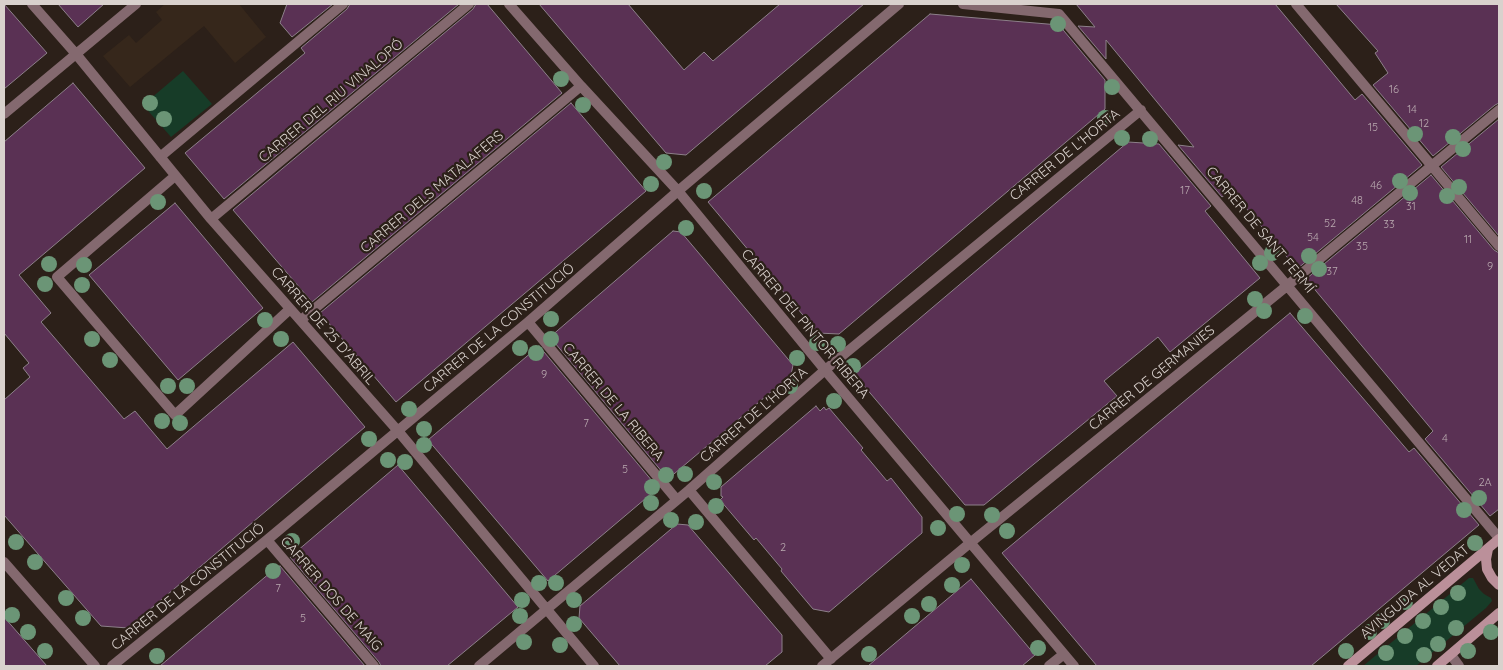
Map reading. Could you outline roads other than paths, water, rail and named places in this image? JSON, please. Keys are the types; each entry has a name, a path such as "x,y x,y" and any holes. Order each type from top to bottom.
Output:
{"street":[{"name":"CARRER DE 25 D'ABRIL","path":"32,4 76,54 211,219 398,432 594,666"},
{"path":"4,114 136,4"},
{"path":"160,157 344,4"},
{"name":"CARRER DEL RIU VINALOPÓ","path":"211,219 469,4"},
{"name":"CARRER DEL PINTOR RIBERA","path":"509,4 580,86 678,191 1074,666"},
{"name":"CARRER DE LA CONSTITUCIÓ","path":"112,666 398,432 899,4"},
{"name":"CARRER DE SANT FERMÍ","path":"963,4 1059,14 1499,538"},
{"path":"1296,4 1499,246"},
{"name":"CARRER DELS MATALAFERS","path":"301,320 580,86"},
{"name":"CARRER DE L'HORTA","path":"480,666 689,490 826,370 1141,110"},
{"name":"CARRER DE GERMANIES","path":"822,666 1499,110"},
{"path":"175,176 57,277 175,415 290,309"},
{"name":"CARRER DE LA RIBERA","path":"528,322 676,500"},
{"path":"689,490 831,659"},
{"name":"AVINGUDA AL VEDAT","path":"1348,666 1499,538"},
{"name":"CARRER DOS DE MAIG","path":"266,540 374,666"},
{"path":"1488,549 1486,559 1487,570 1499,585"},
{"path":"4,562 95,666"},
{"path":"1437,666 1499,613"},
{"path":"1049,666 1064,654"},
{"path":"1451,655 1459,666"}]}
